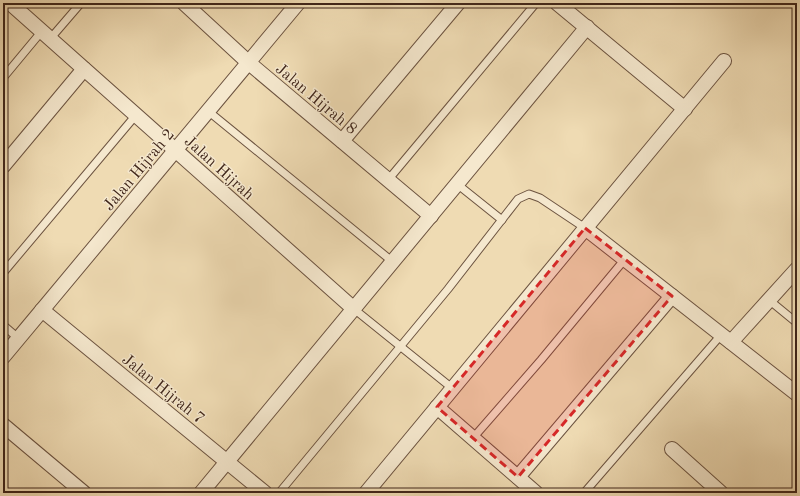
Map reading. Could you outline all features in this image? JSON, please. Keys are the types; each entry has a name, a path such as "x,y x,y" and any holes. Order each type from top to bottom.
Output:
{"street":[{"name":"Jalan Hijrah","path":"10,3 354,309"},
{"name":"Jalan Hijrah 8","path":"184,3 248,63 431,216"},
{"name":"Jalan Hijrah 2","path":"3,357 298,3"},
{"path":"342,141 458,3"},
{"path":"557,3 685,108"},
{"path":"201,493 586,27"},
{"path":"366,493 724,61"},
{"path":"3,166 84,69"},
{"path":"585,228 797,394"},
{"path":"726,338 769,300 797,269"},
{"path":"518,477 672,296"},
{"name":"Jalan Hijrah 7","path":"42,310 265,493"},
{"path":"437,407 536,493"},
{"path":"3,425 84,493"},
{"path":"672,449 721,493"}],"lane":[{"path":"3,78 80,3"},
{"path":"388,180 536,3"},
{"path":"208,111 393,262"},
{"path":"3,273 136,115"},
{"path":"457,184 502,220"},
{"path":"279,493 448,289 518,199 529,194 540,198 585,228"},
{"path":"473,438 541,360 625,259"},
{"path":"769,300 797,323"},
{"path":"354,309 452,388"},
{"path":"3,325 18,338"},
{"path":"584,493 726,338"}],"highlighted area":[{"path":"585,228 672,296 518,477 437,407"}]}
